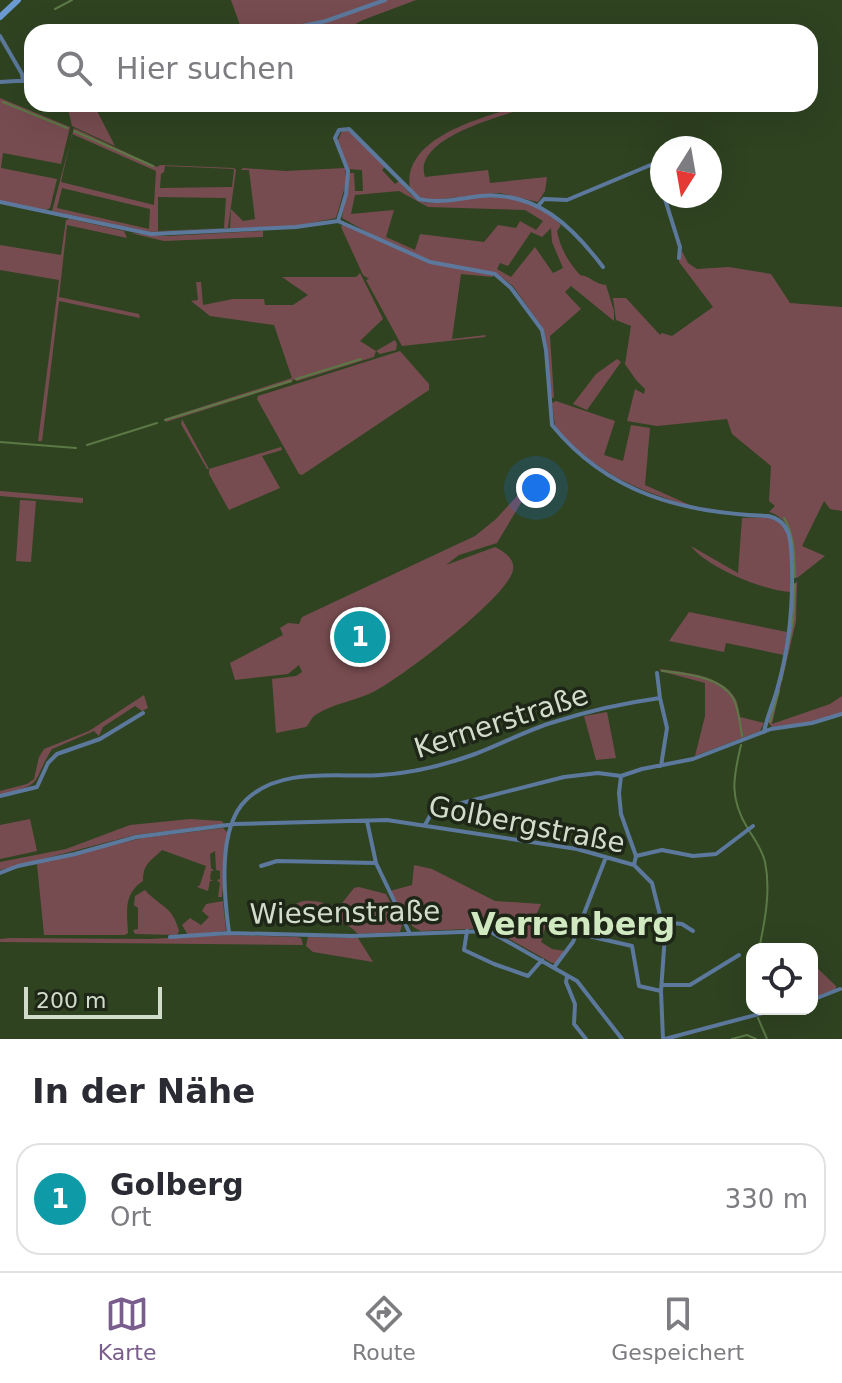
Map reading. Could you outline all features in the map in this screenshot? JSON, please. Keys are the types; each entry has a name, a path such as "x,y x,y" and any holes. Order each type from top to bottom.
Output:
{"main road":[{"path":"0,17 18,0"}],"street":[{"path":"312,24 385,0"},
{"path":"0,36 23,81 0,82"},
{"path":"338,221 346,194 348,171 335,138 339,130 345,128 353,130 419,199 431,201 501,194 517,197 556,218 603,267"},
{"path":"538,206 544,199 567,200 650,165"},
{"path":"0,202 151,234 296,227 338,221 430,262 487,271 504,281 529,309 542,330 552,425 560,435 607,475 643,493 700,511 777,517 784,523 791,540 791,615 785,657 764,732"},
{"path":"667,208 680,247 679,258"},
{"path":"657,673 667,728 661,766"},
{"name":"Kernerstraße","path":"230,826 233,816 248,798 271,785 317,776 410,772 476,753 552,722 660,698"},
{"path":"0,796 37,787 48,763 57,754 100,739 143,713"},
{"path":"425,825 431,814 455,804 564,777 597,773 621,776 701,757 764,732 842,714"},
{"path":"621,776 621,814 636,856 634,865"},
{"path":"367,820 376,863 410,934"},
{"name":"Golbergstraße","path":"0,873 136,837 230,826 367,820 425,825 460,833 577,849 634,865 652,883 663,922 665,958 661,988 664,1039"},
{"path":"229,933 225,898 230,826"},
{"path":"636,856 662,850 693,856 716,854 753,826"},
{"path":"555,967 577,934 606,857"},
{"path":"261,866 277,861 376,863"},
{"path":"536,919 577,934 629,944 634,950 639,986 661,988 690,985 739,955"},
{"path":"663,922 682,924 693,931"},
{"path":"467,930 464,950 494,964 528,976 542,960"},
{"name":"Wiesenstraße","path":"170,937 229,933 340,936 489,931 577,981 622,1039"},
{"path":"567,975 566,982 575,1004 574,1024 586,1039"},
{"path":"818,998 840,989"},
{"path":"664,1039 754,1015"}],"shaded area":[{"path":"231,0 416,0 355,24 240,24"},
{"path":"0,98 24,108 24,112 34,112 70,127 61,164 3,153 1,168 57,179 50,208 46,210 0,201"},
{"path":"69,112 98,112 115,146 72,126"},
{"path":"514,112 444,140 425,163 425,177 488,170 490,183 547,177 545,191 538,202 500,193 431,200 419,197 410,189 411,171 419,155 433,142 450,131 490,115"},
{"path":"74,128 157,167 160,165 234,168 236,170 228,228 150,232 52,211 69,145 61,182 154,205 156,171 72,134","holes":["165,166 234,169 232,187 160,188 161,174","62,188 150,209 149,229 57,208","158,197 226,198 224,228 158,231"]},
{"path":"349,130 385,167 382,170 395,184 399,181 419,201 511,199 537,207 561,225 557,231 560,243 572,265 580,275 606,285 614,321 571,286 565,292 581,309 550,336 554,398 551,397 544,330 513,286 496,273 431,261 342,218 349,173 354,173 355,191 363,191 362,170 348,169 337,142 342,131","holes":["399,191 428,207 525,210 543,221 536,230 520,221 516,228 498,225 484,242 420,234 415,250 386,237 394,210 351,214 355,195","551,228 552,242 563,268 553,273 535,247 511,277 497,269 500,263 508,266 531,232 542,237"]},
{"path":"243,168 286,171 345,168 346,183 336,218 296,226 230,229 231,209 243,221 255,219 249,170 241,170"},
{"path":"66,220 124,231 127,238 67,225 59,297 139,314 140,318 59,301 42,441 38,441 59,280 0,270 0,245 61,255"},
{"path":"343,224 430,263 492,275 461,274 452,339 485,337 402,346 366,280 369,279 363,275 341,227"},
{"path":"263,231 263,237 164,241 130,233 167,236"},
{"path":"682,251 688,263 697,269 729,267 771,274 790,303 842,307 842,511 830,509 824,501 802,546 825,556 797,578 794,577 789,530 785,522 769,512 775,506 769,501 771,466 732,434 727,419 657,426 627,421 635,389 644,394 645,389 625,364 631,326 616,320 613,298 626,298 660,335 672,336 713,307 679,262"},
{"path":"360,273 383,319 360,341 376,351 374,357 297,381 293,379 292,382 166,422 164,419 292,378 274,325 210,316 191,301 198,300 196,282 201,282 203,305 233,299 264,299 265,305 293,305 308,295 282,277 356,277"},
{"path":"395,340 397,344 396,350 380,354 376,351"},
{"path":"400,351 429,384 429,390 302,475 299,474 258,396"},
{"path":"617,359 621,362 587,410 573,404 596,374"},
{"path":"556,401 615,421 604,455 623,461 631,425 650,428 645,485 699,509 638,488 586,457 555,426 552,403"},
{"path":"182,419 209,469 181,424"},
{"path":"281,447 282,450 262,456 280,488 229,510 209,469"},
{"path":"527,485 531,486 497,543 459,555 446,565 495,547 502,551 511,559 513,570 493,598 429,654 388,683 324,710 313,717 306,727 276,733 272,679 296,676 302,672 299,665 288,674 235,680 230,663 283,635 280,628 288,623 299,624 302,617 475,536 496,519"},
{"path":"0,491 83,498 83,503 0,496"},
{"path":"20,500 36,501 31,562 16,561"},
{"path":"768,517 783,524 790,540 790,592 766,587 722,570 691,546 738,573 742,518"},
{"path":"797,581 796,621 772,724 830,704 842,696 842,713 813,722 772,727 768,722 793,616 794,585"},
{"path":"689,612 787,632 784,655 726,643 724,652 669,641"},
{"path":"660,669 701,676 721,684 735,698 740,717 764,723 760,731 695,756 705,716 705,683"},
{"path":"144,695 148,708 142,711 135,706 103,727 99,736 94,731 52,749 35,781 25,788 0,795 0,791 34,779 44,749 89,731"},
{"path":"607,712 616,758 596,760 584,716"},
{"path":"30,819 37,851 0,859 0,825"},
{"path":"190,819 222,821 224,824 135,835 0,870 0,862 66,849 130,825"},
{"path":"223,828 228,833 222,897 218,897 220,871 216,870 215,851 210,854 214,871 211,871 210,879 213,881 210,881 208,891 197,887 206,866 162,850 148,863 143,881 129,898 128,933 44,935 37,864 142,838"},
{"path":"414,865 432,869 495,901 541,904 534,920 546,925 541,942 552,949 565,951 556,963 552,963 490,928 421,931 415,928 402,914 390,891 412,885"},
{"path":"354,888 386,894 402,925 400,932 358,934 351,927 334,922 289,924 290,913 299,902 314,901 339,907"},
{"path":"145,890 173,916 179,931 177,935 135,934 133,930 138,929 138,908 134,905 135,896"},
{"path":"223,901 226,931 188,935 182,925 190,918 201,925 209,917 202,911 206,904"},
{"path":"226,935 297,937 301,938 303,945 0,942 0,939 10,938 149,939"},
{"path":"308,937 358,938 373,962 313,952 306,946"},
{"path":"818,969 836,986 836,989 818,996"}],"waterway":[{"path":"55,9 72,0"},
{"path":"3,102 24,111"},
{"path":"28,112 67,128"},
{"path":"74,131 153,166"},
{"path":"296,379 361,359"},
{"path":"165,420 291,381"},
{"path":"87,445 157,423"},
{"path":"0,442 76,448"},
{"path":"784,518 792,539 795,577"},
{"path":"781,681 793,621 795,584"},
{"path":"662,671 701,677 720,685 737,707 742,736"},
{"path":"770,722 779,691"},
{"path":"741,745 735,798 742,818 762,853 767,873 760,943"},
{"path":"758,1018 767,1039"},
{"path":"732,1039 747,1035 756,1039"}],"place":[{"name":"Golberg","path":"360,637"}],"district":[{"name":"Verrenberg","path":"573,924"}]}
